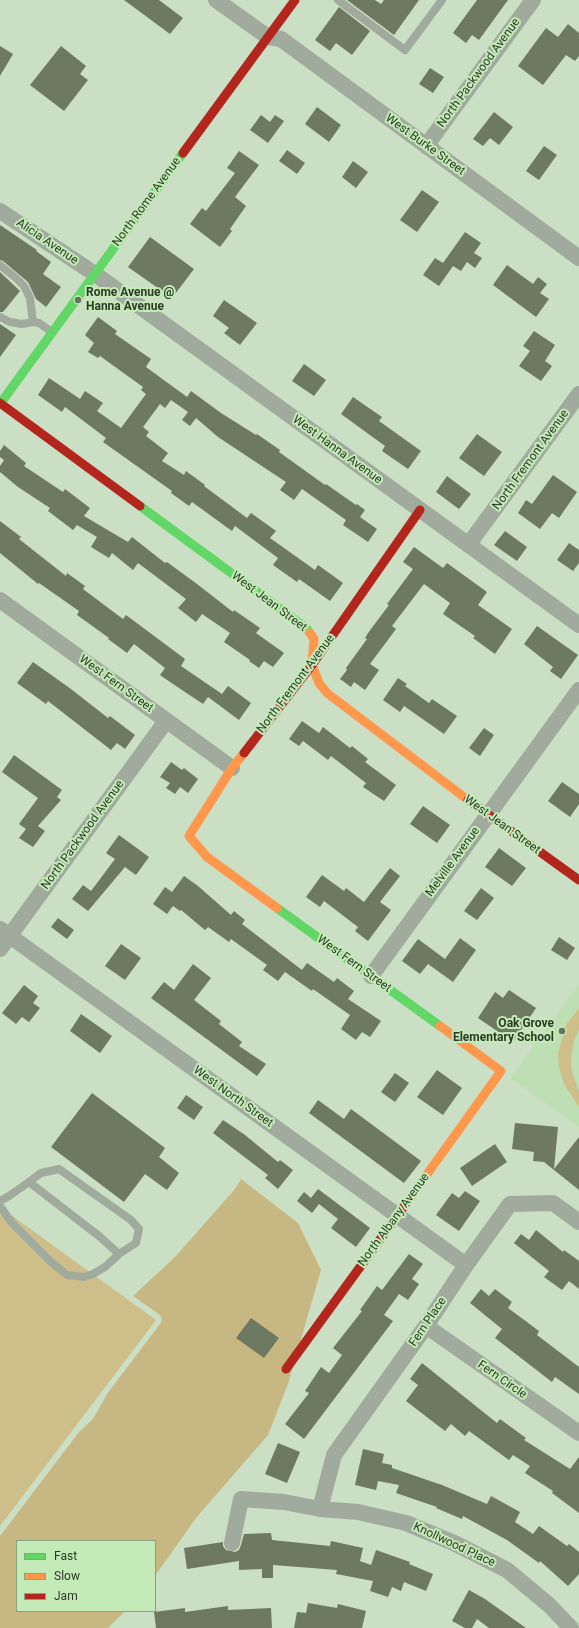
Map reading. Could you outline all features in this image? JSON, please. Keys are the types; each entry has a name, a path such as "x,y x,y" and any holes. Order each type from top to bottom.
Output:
{"street":[{"name":"West Burke Street","path":"216,0 268,37 281,39 579,258"},
{"name":"North Rome Avenue","path":"0,404 295,0"},
{"name":"North Packwood Avenue","path":"426,146 533,0"},
{"name":"Alicia Avenue","path":"0,211 95,274"},
{"name":"West Hanna Avenue","path":"95,274 579,625"},
{"name":"North Fremont Avenue","path":"468,545 579,394"},
{"name":"West Jean Street","path":"0,404 306,628 314,639 312,665 319,683 327,693 488,815 579,880"},
{"name":"North Fremont Avenue","path":"207,857 189,836 232,768 312,665 420,510"},
{"name":"West Fern Street","path":"0,600 232,768"},
{"name":"Melville Avenue","path":"371,976 579,690"},
{"name":"North Packwood Avenue","path":"0,949 5,933 166,721"},
{"name":"West Fern Street","path":"207,857 501,1071"},
{"name":"West North Street","path":"5,933 466,1265"},
{"name":"North Albany Avenue","path":"286,1369 501,1071"},
{"name":"Fern Place","path":"320,1509 334,1455 426,1326 466,1265 510,1204 553,1203 579,1222"},
{"name":"Fern Circle","path":"426,1326 579,1433"},
{"name":"Knollwood Place","path":"232,1543 241,1499 284,1502 320,1509 358,1512 406,1523 454,1543 507,1570 549,1605 571,1628"}],"lane":[{"path":"338,0 406,50 442,0"},
{"path":"0,265 24,286 30,298 33,322"},
{"path":"0,317 10,322 22,324 33,322 39,323 52,332"},
{"path":"0,1201 41,1173 59,1169 131,1220 139,1229 136,1243 118,1254 105,1266 93,1274 84,1277 67,1275 51,1262 17,1229 0,1206"},
{"path":"29,1182 99,1236 118,1254"}],"shaded area":[{"name":"Oak Grove Elementary School","path":"579,984 579,1127 510,1078"},
{"path":"579,1008 579,1029 574,1041 571,1057 572,1072 579,1091 579,1107 564,1084 559,1067 558,1053 566,1025"},
{"path":"241,1179 298,1223 321,1270 288,1384 268,1435 196,1518 156,1575 156,1540 16,1540 16,1612 124,1612 108,1628 0,1628 0,1536 79,1432 93,1419 107,1394 160,1324 162,1320 160,1315 133,1296 175,1257 235,1189"},
{"path":"0,1207 156,1320 0,1526"}],"building":[{"path":"124,0 159,0 183,18 170,34"},
{"path":"347,0 375,0 381,4 384,0 419,0 394,35"},
{"path":"477,0 508,0 479,40 472,35 466,43 453,33"},
{"path":"339,7 370,31 352,55 336,43 330,51 315,40"},
{"path":"568,24 579,33 579,56 575,61 566,55 543,85 518,66 546,28 558,37"},
{"path":"0,46 13,54 0,76"},
{"path":"61,46 86,66 80,74 88,80 64,111 30,85"},
{"path":"430,68 444,77 433,93 419,84"},
{"path":"317,107 341,125 329,142 305,124"},
{"path":"494,112 513,127 499,145 490,138 483,146 473,139"},
{"path":"261,115 270,122 275,115 284,121 268,143 250,130"},
{"path":"544,146 557,155 539,180 526,171"},
{"path":"287,150 305,163 297,174 279,161"},
{"path":"239,151 259,165 235,197 246,206 230,229 232,231 220,247 190,224 202,208 206,211 235,173 227,168"},
{"path":"353,161 368,172 356,188 342,177"},
{"path":"422,190 439,202 417,232 400,220"},
{"path":"0,225 37,250 36,251 51,262 43,274 61,287 46,307 36,299 28,282 0,260"},
{"path":"465,232 481,243 474,253 482,258 475,268 467,262 461,271 453,266 439,286 423,275 435,258 443,263"},
{"path":"150,237 194,269 172,298 128,267"},
{"path":"507,265 533,284 538,277 547,284 540,293 549,299 536,317 493,285"},
{"path":"0,272 20,291 3,312 0,312"},
{"path":"224,300 257,323 240,345 224,333 229,328 213,316"},
{"path":"98,317 117,331 115,334 151,359 146,367 187,397 191,391 221,413 256,435 257,434 280,450 279,452 325,485 326,484 365,510 360,517 377,529 368,542 343,525 346,520 302,489 294,500 280,490 286,482 218,437 196,418 190,426 182,420 188,412 171,400 165,408 160,404 143,427 149,432 146,436 168,453 162,461 184,475 186,471 247,518 251,513 276,531 270,538 315,570 318,565 343,583 330,601 299,579 297,582 273,565 278,558 235,526 232,531 192,502 189,506 171,493 172,491 103,442 106,438 65,407 62,412 38,395 49,378 80,399 85,391 103,403 97,411 121,428 146,394 141,390 143,387 100,356 98,358 88,352 94,343 85,335"},
{"path":"0,324 16,335 0,357"},
{"path":"534,331 555,345 545,361 552,366 541,381 519,366 530,351 523,346"},
{"path":"304,364 326,380 314,396 292,381"},
{"path":"353,397 382,417 379,421 421,451 408,469 382,451 385,446 341,414"},
{"path":"477,434 502,452 484,476 459,458"},
{"path":"4,445 26,463 24,466 63,492 65,489 90,508 84,516 128,542 132,537 165,563 167,562 233,612 234,610 260,628 256,633 284,653 273,667 264,661 259,668 224,642 230,633 202,614 196,622 178,608 186,599 138,563 133,570 112,553 109,558 91,547 97,537 77,525 73,530 48,511 50,508 18,487 0,472 0,466 4,460 0,457 0,451"},
{"path":"553,475 577,492 559,518 552,513 540,529 518,513 526,500 532,504"},
{"path":"447,476 471,494 459,509 436,492"},
{"path":"0,521 21,537 19,539 66,576 67,573 85,586 83,589 123,619 126,615 185,659 181,666 222,694 228,686 251,703 239,720 208,697 203,704 160,675 165,668 134,644 127,653 77,615 79,611 39,583 38,584 0,553"},
{"path":"505,531 527,547 517,561 494,545"},
{"path":"569,543 579,550 579,563 573,571 557,560"},
{"path":"414,547 443,568 447,563 487,592 478,605 512,629 495,654 473,638 475,636 443,614 450,603 424,584 392,626 396,629 370,664 379,670 365,690 354,682 351,687 340,679 367,639 365,638 368,633 389,605 387,604 413,569 403,562"},
{"path":"537,626 578,655 561,679 550,671 553,667 524,644"},
{"path":"33,662 108,718 110,716 135,735 125,749 117,743 111,750 48,701 46,704 17,683"},
{"path":"398,678 407,684 405,686 429,703 432,699 457,716 444,734 404,706 400,712 383,700"},
{"path":"302,721 319,733 323,727 350,748 352,746 368,759 365,762 396,785 384,801 363,787 366,783 331,756 328,760 303,741 299,746 289,739"},
{"path":"484,728 494,735 480,756 469,748"},
{"path":"14,755 62,790 57,797 61,800 38,826 45,831 33,847 19,838 26,829 19,824 38,798 2,772"},
{"path":"171,762 182,770 184,768 198,779 188,793 180,787 175,794 166,788 170,783 160,777"},
{"path":"562,782 579,794 579,804 570,817 548,801"},
{"path":"423,806 450,825 437,843 410,824"},
{"path":"119,835 149,857 136,875 125,867 88,911 72,899 83,885 91,891 115,859 106,853"},
{"path":"499,848 526,868 512,886 485,867"},
{"path":"390,868 400,876 380,902 391,910 368,941 355,931 358,927 324,901 320,907 306,897 322,875 344,891 346,888 364,902"},
{"path":"184,876 198,886 231,915 234,911 245,920 242,924 302,970 307,963 334,982 337,978 354,991 348,999 381,1021 370,1037 362,1032 356,1040 341,1029 350,1015 313,989 312,991 285,972 278,981 263,970 267,965 231,939 229,942 208,927 205,930 181,910 180,911 173,906 167,914 153,904 165,887 172,892"},
{"path":"481,888 494,898 477,920 464,911"},
{"path":"58,918 74,930 67,939 51,927"},
{"path":"559,937 575,948 567,960 551,950"},
{"path":"460,938 476,950 453,982 428,964 420,974 402,961 418,939 445,959"},
{"path":"121,944 141,958 125,980 105,966"},
{"path":"193,964 211,978 194,1000 221,1021 219,1024 242,1042 239,1046 266,1064 257,1076 151,998 164,982 174,990"},
{"path":"24,985 38,996 33,1003 40,1008 29,1022 22,1017 16,1024 2,1013"},
{"path":"509,990 536,1008 513,1042 478,1018 495,992 503,998"},
{"path":"81,1014 112,1036 100,1053 70,1031"},
{"path":"437,1070 462,1088 443,1115 417,1097"},
{"path":"395,1073 409,1083 395,1102 381,1092"},
{"path":"92,1093 165,1148 159,1157 179,1173 167,1190 145,1174 124,1202 51,1147"},
{"path":"186,1095 203,1107 194,1120 177,1108"},
{"path":"318,1100 344,1119 351,1109 421,1161 404,1183 309,1113"},
{"path":"223,1120 245,1135 278,1162 280,1160 293,1170 278,1189 265,1178 268,1175 213,1133"},
{"path":"515,1123 558,1127 554,1169 579,1137 579,1190 544,1162 533,1161 534,1152 512,1149"},
{"path":"495,1144 507,1162 472,1186 460,1168"},
{"path":"318,1189 370,1228 356,1247 331,1228 338,1219 319,1204 312,1213 297,1201 304,1192 311,1198"},
{"path":"465,1191 480,1201 459,1231 436,1215 452,1193 459,1198"},
{"path":"536,1230 563,1252 564,1250 579,1261 579,1289 569,1281 562,1290 544,1277 549,1271 514,1243 521,1234 529,1240"},
{"path":"409,1254 423,1264 412,1279 419,1284 408,1300 399,1294 384,1315 393,1321 304,1439 285,1424 309,1393 305,1391 321,1367 329,1373 342,1355 333,1348 362,1311 360,1310 377,1286 382,1290"},
{"path":"481,1289 489,1296 495,1289 512,1302 508,1308 539,1331 537,1335 579,1367 579,1394 555,1377 552,1382 495,1338 502,1329 470,1303"},
{"path":"251,1318 279,1338 264,1358 236,1338"},
{"path":"422,1363 497,1423 500,1419 526,1438 524,1440 570,1469 579,1457 579,1513 552,1493 553,1491 525,1473 530,1466 513,1455 509,1460 469,1431 465,1436 451,1424 445,1431 406,1401 418,1385 410,1379"},
{"path":"278,1443 300,1452 287,1483 265,1474"},
{"path":"363,1449 384,1454 382,1463 392,1465 392,1468 442,1485 487,1504 491,1496 520,1512 515,1522 533,1534 539,1526 567,1546 569,1544 579,1552 579,1574 568,1586 540,1561 539,1563 507,1540 463,1516 462,1519 436,1508 437,1507 396,1493 399,1485 378,1481 376,1490 355,1485"},
{"path":"271,1533 272,1540 330,1546 331,1541 363,1548 360,1561 371,1565 376,1550 410,1562 409,1564 433,1574 426,1591 404,1582 401,1591 392,1587 388,1597 370,1591 373,1581 336,1574 337,1570 273,1565 273,1578 262,1578 262,1569 239,1570 239,1561 187,1569 184,1548 223,1542 223,1546 226,1550 235,1552 239,1550 244,1534"},
{"path":"469,1590 485,1599 526,1628 489,1628 477,1619 472,1628 465,1628 452,1621"},
{"path":"308,1603 337,1608 338,1604 366,1611 362,1628 294,1628 297,1612 306,1613"},
{"path":"228,1606 228,1610 271,1608 272,1628 156,1628 154,1612 185,1608 185,1612"}],"traffic: fast":[{"path":"0,404 183,153"},
{"path":"140,506 306,628 310,633"},
{"path":"277,908 440,1026"}],"traffic: slow":[{"path":"310,633 314,639 312,665 319,683 327,693 468,800"},
{"path":"244,753 232,768 189,836 207,857 277,908"},
{"path":"405,1205 501,1071 440,1026"}],"traffic: jam":[{"path":"183,153 295,0"},
{"path":"0,403 140,506"},
{"path":"244,753 312,665 420,510"},
{"path":"468,800 579,880"},
{"path":"286,1369 405,1205"}],"place":[{"name":"Rome Avenue @ Hanna Avenue","path":"78,300"},
{"name":"Oak Grove Elementary School","path":"562,1031"}]}
